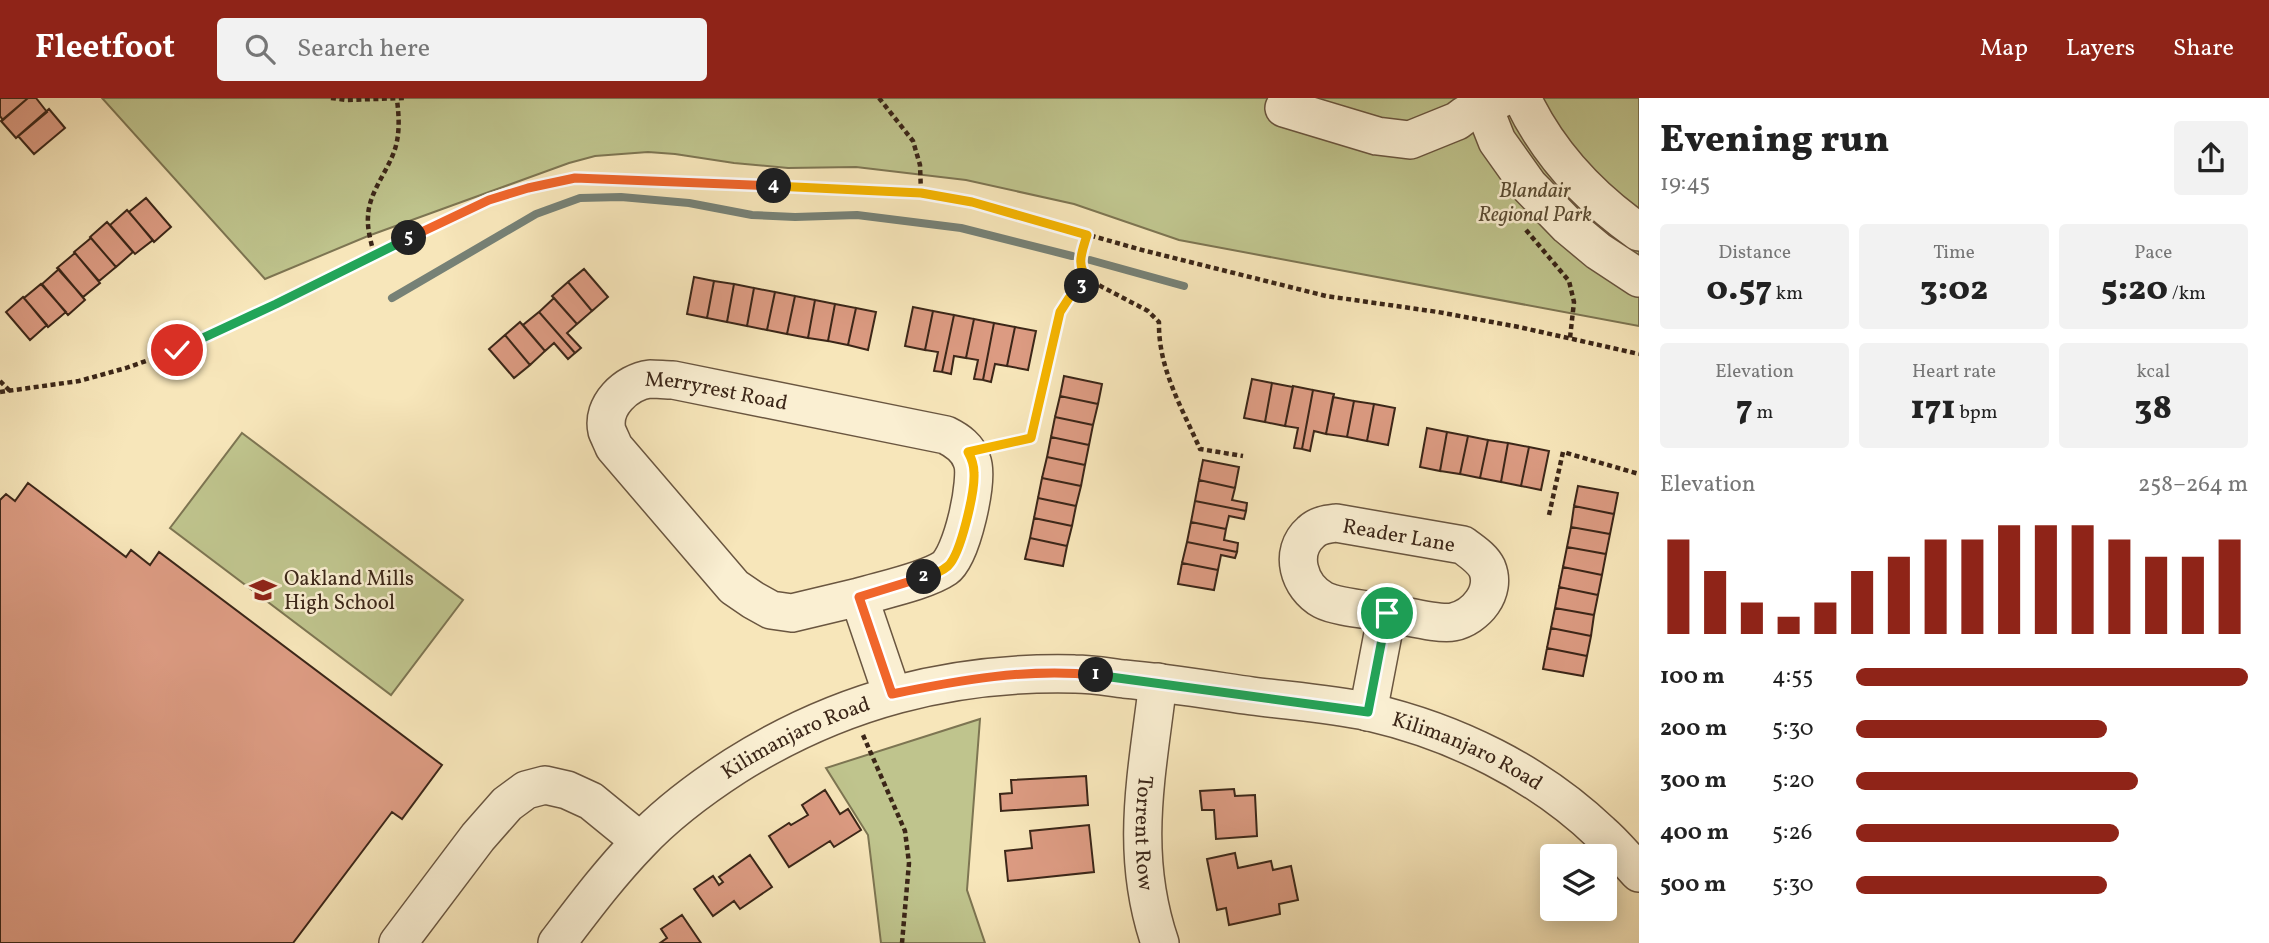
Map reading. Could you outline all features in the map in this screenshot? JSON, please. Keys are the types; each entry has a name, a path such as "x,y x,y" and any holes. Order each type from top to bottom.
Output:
{"street":[{"path":"1522,98 1552,150 1610,212 1639,232"},
{"path":"1284,108 1377,136 1410,140 1457,121 1488,101 1497,141 1529,186 1568,226 1598,251 1639,278"},
{"name":"Merryrest Road","path":"649,379 673,380 946,435 959,441 974,463 975,477 962,542 956,555 948,566 935,574 859,597 792,614 771,610 734,587 614,447 607,429 608,412 616,397 634,384 649,379"},
{"name":"Reader Lane","path":"1336,523 1463,545 1478,556 1486,568 1490,580 1487,594 1479,608 1466,618 1450,623 1387,613 1324,601 1310,589 1300,576 1298,562 1302,543 1311,531 1336,523"},
{"path":"859,597 892,694"},
{"path":"1368,712 1387,613"},
{"name":"Kilimanjaro Road","path":"557,943 640,841 678,806 768,746 819,721 892,694 1006,674 1078,674 1158,682 1368,712 1444,735 1507,762 1557,796 1593,825 1639,873"},
{"name":"Torrent Row","path":"1158,682 1141,834 1143,869 1160,943"},
{"path":"398,943 478,838 507,804 526,790 545,785 567,790 591,801 640,841"}],"path":[{"path":"331,98 404,98"},
{"path":"879,98 913,141 920,165 921,193"},
{"path":"374,254 368,213 372,198 395,150 398,136 397,100"},
{"path":"0,392 79,381 177,350 489,200 575,178 921,193 972,202 1087,235 1326,296 1438,312 1639,354"},
{"path":"1522,224 1570,281 1574,302 1570,338"},
{"path":"1087,235 1080,269 1089,280 1148,311 1159,322 1161,357 1200,449 1243,456"},
{"path":"968,452 1031,438 1060,312 1069,298 1089,280"},
{"path":"0,381 10,391"},
{"path":"1549,515 1563,452 1639,474"},
{"path":"862,734 905,831 909,863 902,943"}],"green space":[{"name":"Blandair Regional Park","path":"102,98 1639,98 1639,326 1179,240 1074,204 966,180 856,167 788,168 648,152 595,156 569,163 368,236 265,279"},
{"path":"242,433 463,600 391,695 170,528"},
{"path":"980,719 967,890 985,943 881,943 868,835 826,768"}],"building":[{"path":"0,98 28,98 3,120 0,116"},
{"path":"28,98 36,98 47,112 16,138 1,121"},
{"path":"49,109 65,128 34,154 18,136"},
{"path":"146,198 171,227 154,242 129,212"},
{"path":"127,210 153,240 135,254 110,225"},
{"path":"107,222 133,252 116,267 90,237"},
{"path":"91,238 116,267 99,281 74,252"},
{"path":"75,253 100,283 83,297 57,268"},
{"path":"59,269 85,300 68,315 42,284"},
{"path":"584,269 608,297 592,311 568,282"},
{"path":"694,277 714,281 707,318 687,314"},
{"path":"714,281 734,284 727,322 707,318"},
{"path":"568,282 592,311 577,324 552,296"},
{"path":"41,284 66,312 48,327 24,298"},
{"path":"734,284 754,288 747,326 727,322"},
{"path":"754,288 775,292 767,330 747,326"},
{"path":"775,292 795,296 787,334 767,330"},
{"path":"795,296 815,300 808,338 787,334"},
{"path":"23,297 47,325 30,340 6,312"},
{"path":"554,298 577,324 567,333 581,348 575,353 539,312"},
{"path":"815,300 835,304 828,341 808,338"},
{"path":"835,304 856,308 848,345 828,341"},
{"path":"913,307 933,311 925,350 905,346"},
{"path":"856,308 876,312 868,350 848,345"},
{"path":"933,311 954,315 942,372 934,371 938,352 925,350"},
{"path":"539,312 575,353 568,359 554,343 545,351 523,325"},
{"path":"954,315 974,319 966,358 954,356 951,374 942,372"},
{"path":"974,319 994,323 983,380 974,379 978,360 966,358"},
{"path":"520,322 545,351 530,365 505,335"},
{"path":"994,323 1015,327 1007,366 995,364 991,382 983,380"},
{"path":"1015,327 1036,331 1028,370 1007,366"},
{"path":"505,335 530,365 514,378 489,349"},
{"path":"1064,376 1102,384 1098,404 1060,396"},
{"path":"1252,379 1272,383 1265,422 1244,418"},
{"path":"1272,383 1293,387 1285,426 1265,422"},
{"path":"1293,386 1313,390 1302,449 1294,448 1298,428 1285,426"},
{"path":"1313,390 1334,394 1326,434 1314,431 1310,451 1302,449"},
{"path":"1060,396 1098,404 1093,425 1055,417"},
{"path":"1333,397 1354,401 1347,437 1326,434"},
{"path":"1354,401 1374,404 1367,441 1347,437"},
{"path":"1374,404 1395,408 1388,445 1367,441"},
{"path":"1055,417 1093,425 1089,445 1051,437"},
{"path":"1427,428 1447,432 1440,471 1420,467"},
{"path":"1447,432 1468,436 1460,474 1440,471"},
{"path":"1468,436 1488,440 1480,478 1460,474"},
{"path":"1051,437 1089,445 1085,465 1047,457"},
{"path":"1488,440 1508,443 1501,482 1480,478"},
{"path":"1508,443 1529,447 1521,486 1501,482"},
{"path":"1529,447 1549,451 1541,490 1521,486"},
{"path":"1047,457 1085,465 1081,486 1042,478"},
{"path":"1203,460 1239,467 1235,488 1199,480"},
{"path":"1042,478 1081,486 1076,506 1038,498"},
{"path":"1199,480 1235,488 1232,500 1247,503 1246,511 1195,501"},
{"name":"Oakland Mills High School","path":"28,483 126,557 131,550 150,565 159,552 442,765 402,819 392,812 293,943 0,943 0,500 6,494 15,501"},
{"path":"1578,486 1618,493 1614,514 1574,506"},
{"path":"1038,498 1076,506 1072,526 1034,518"},
{"path":"1195,501 1246,511 1244,519 1229,516 1226,529 1191,522"},
{"path":"1574,506 1614,514 1610,534 1571,527"},
{"path":"1034,518 1072,526 1067,546 1030,538"},
{"path":"1191,522 1226,529 1224,540 1238,543 1237,552 1187,542"},
{"path":"1571,527 1610,534 1606,554 1567,547"},
{"path":"1030,538 1067,546 1063,566 1025,559"},
{"path":"1187,542 1237,552 1235,558 1221,555 1218,570 1182,563"},
{"path":"1567,547 1606,554 1602,575 1563,567"},
{"path":"1182,563 1218,570 1214,590 1178,584"},
{"path":"1563,567 1602,575 1598,595 1559,587"},
{"path":"1559,587 1598,595 1594,615 1555,608"},
{"path":"1555,608 1594,615 1591,636 1551,628"},
{"path":"1551,628 1591,636 1587,656 1547,648"},
{"path":"1547,648 1587,656 1583,676 1543,669"},
{"path":"1086,776 1088,805 1001,811 1000,794 1012,793 1011,780"},
{"path":"1234,789 1235,796 1255,795 1257,836 1216,839 1214,810 1202,810 1200,791"},
{"path":"825,790 840,814 848,809 861,830 834,847 830,841 789,867 769,836 808,815 802,805"},
{"path":"1089,825 1094,872 1008,881 1005,851 1032,848 1030,831"},
{"path":"1235,853 1238,868 1271,861 1273,870 1291,866 1298,900 1279,904 1280,914 1229,925 1226,908 1217,910 1207,859"},
{"path":"750,855 772,887 740,909 734,901 713,916 694,889 713,876 719,885 723,882 719,877"},
{"path":"682,915 701,943 660,943 667,938 661,929"}],"waterway":[{"path":"392,298 536,214 580,198 621,197 689,203 752,215 857,215 961,228 1072,256"},
{"path":"1090,260 1184,286"}],"place":[{"name":"Oakland Mills High School","path":"263,590"}],"route":[{"path":"177,350 489,200 575,178 921,193 972,202 1087,235 1080,269 1089,280 1069,298 1060,312 1031,438 968,452 974,463 975,477 962,542 956,555 948,566 935,574 859,597 892,694 1006,674 1078,674 1158,682 1368,712 1387,613"}]}
